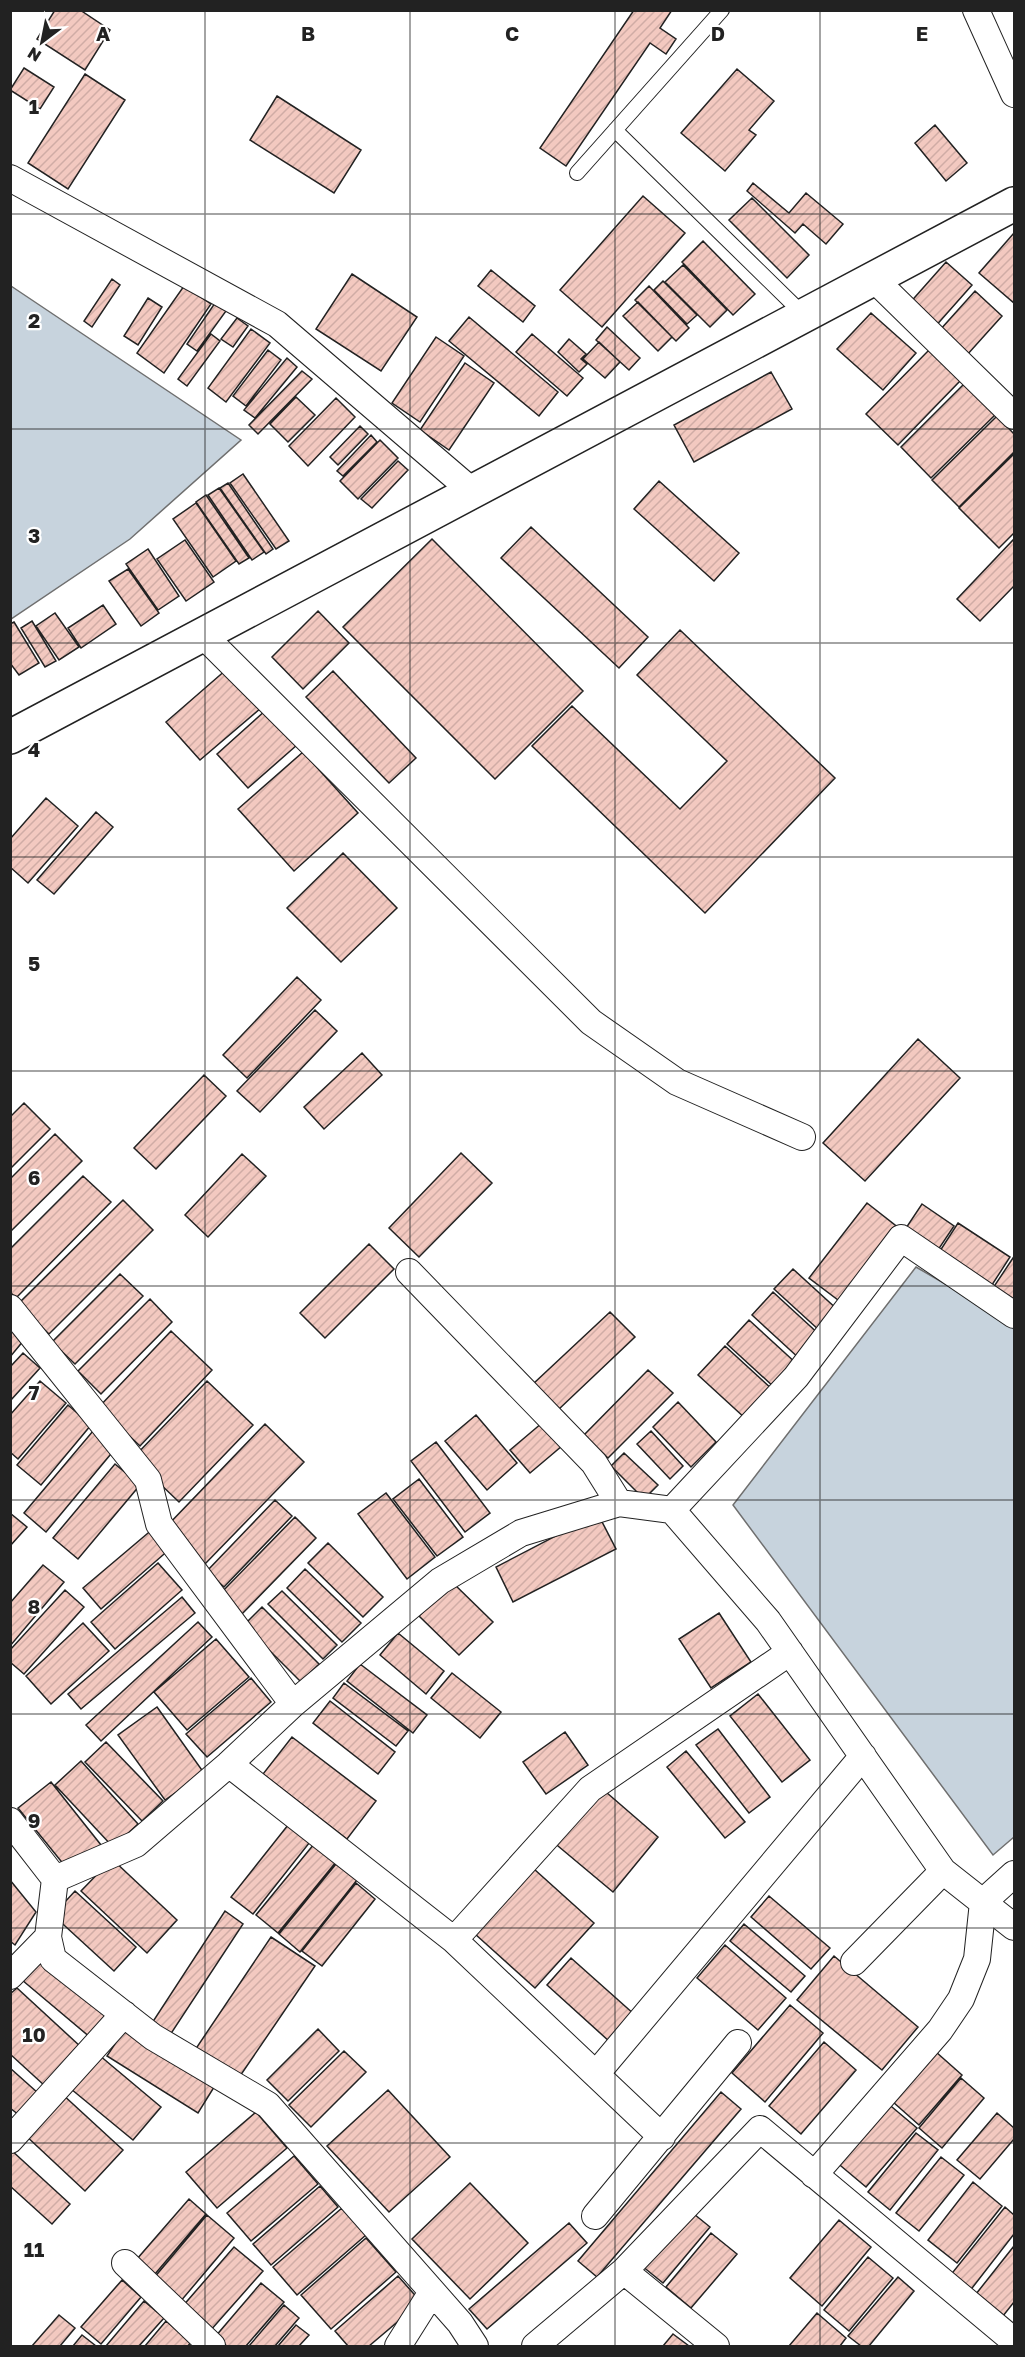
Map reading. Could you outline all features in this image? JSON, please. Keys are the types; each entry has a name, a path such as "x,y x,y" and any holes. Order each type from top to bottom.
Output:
{"main road":[{"path":"10,737 1014,204"}],"street":[{"path":"976,10 1014,94"},
{"path":"10,178 277,324 473,492"},
{"path":"874,279 1014,416"},
{"path":"204,634 591,1022 677,1082 802,1137"},
{"path":"672,1510 796,1377 901,1238 1014,1315"},
{"path":"410,1272 594,1463 619,1503"},
{"path":"10,1308 148,1480 159,1524 292,1704"},
{"path":"55,1879 136,1844 229,1764 292,1704 440,1581 522,1533 619,1503 672,1510 768,1621 943,1871 1014,1927"},
{"path":"454,1940 590,1789 789,1652"},
{"path":"596,2074 863,1756"},
{"path":"229,1764 454,1940 662,2137"},
{"path":"10,1821 55,1879 48,1937 53,1959 153,2037 268,2105 460,2323 475,2346"},
{"path":"855,1962 943,1871"},
{"path":"814,2175 940,2030 961,1999 977,1959 983,1902 1014,1874"},
{"path":"10,1976 48,1937"},
{"path":"10,2140 124,2014"},
{"path":"595,2216 738,2043"},
{"path":"535,2346 624,2271 760,2129 1014,2341"},
{"path":"125,2263 212,2346"},
{"path":"624,2271 716,2346"},
{"path":"398,2346 432,2292"}],"lane":[{"path":"577,173 722,10"},
{"path":"615,130 805,316"}],"shaded area":[{"path":"11,286 241,440 130,539 11,619"},
{"path":"916,1267 1014,1324 1014,1837 993,1855 733,1505"}],"building":[{"path":"55,10 80,10 110,30 85,70 37,39"},
{"path":"634,10 672,10 660,28 676,39 666,54 650,43 566,166 540,148"},
{"path":"24,68 54,87 40,109 10,90"},
{"path":"737,69 774,101 749,130 756,135 725,171 681,133"},
{"path":"85,74 125,100 68,189 28,163"},
{"path":"277,96 361,150 334,193 250,140"},
{"path":"935,125 967,163 946,181 915,143"},
{"path":"753,183 789,213 806,193 843,224 826,244 803,224 795,233 747,191"},
{"path":"643,196 685,233 602,327 560,290"},
{"path":"752,198 809,255 787,278 729,220"},
{"path":"1014,233 1014,303 979,273"},
{"path":"703,241 755,294 733,315 682,262"},
{"path":"946,262 972,285 934,328 908,305"},
{"path":"683,265 727,310 710,327 665,282"},
{"path":"491,270 535,306 523,322 478,286"},
{"path":"352,274 417,317 381,371 316,329"},
{"path":"112,279 120,285 92,327 84,321"},
{"path":"663,281 697,315 687,324 654,290"},
{"path":"184,286 211,304 164,373 137,353"},
{"path":"649,286 689,328 676,341 635,300"},
{"path":"975,291 1002,316 967,355 940,330"},
{"path":"148,298 162,307 138,345 124,336"},
{"path":"638,302 672,337 658,351 623,316"},
{"path":"215,303 226,311 197,351 187,344"},
{"path":"871,313 916,353 883,390 837,349"},
{"path":"469,317 558,392 539,416 449,341"},
{"path":"237,318 248,326 233,347 221,339"},
{"path":"607,327 640,358 629,370 596,340"},
{"path":"251,329 270,343 226,402 208,388"},
{"path":"211,334 220,341 187,386 178,379"},
{"path":"532,334 583,378 567,396 516,352"},
{"path":"436,337 464,356 420,422 392,403"},
{"path":"569,339 586,354 581,359 587,364 579,372 558,352"},
{"path":"599,342 620,362 605,378 583,359"},
{"path":"268,350 281,360 246,406 233,396"},
{"path":"929,350 960,381 898,445 866,414"},
{"path":"287,358 297,367 255,418 244,410"},
{"path":"465,363 494,383 449,450 420,430"},
{"path":"302,371 312,379 258,434 249,425"},
{"path":"771,372 792,409 694,462 674,425"},
{"path":"964,384 995,415 931,478 901,447"},
{"path":"296,397 315,415 288,442 270,424"},
{"path":"336,398 355,417 308,466 289,446"},
{"path":"997,416 1014,434 1014,452 959,507 932,480"},
{"path":"360,426 368,434 338,465 330,457"},
{"path":"371,435 377,442 343,476 337,471"},
{"path":"380,440 398,458 358,499 340,481"},
{"path":"1014,454 1014,533 999,548 959,508"},
{"path":"398,461 408,470 372,508 361,499"},
{"path":"243,474 289,541 276,549 230,483"},
{"path":"659,481 739,553 714,581 634,509"},
{"path":"228,483 273,549 266,554 220,488"},
{"path":"219,488 264,552 252,560 208,495"},
{"path":"206,495 249,558 239,564 196,502"},
{"path":"196,503 236,561 213,577 173,519"},
{"path":"531,527 648,637 619,668 501,558"},
{"path":"432,539 583,691 495,779 343,627"},
{"path":"1014,539 1014,586 980,621 957,599"},
{"path":"185,540 214,582 186,601 157,559"},
{"path":"148,549 179,596 158,610 126,564"},
{"path":"128,569 159,613 141,626 109,581"},
{"path":"103,605 116,624 81,648 68,628"},
{"path":"318,611 349,643 303,689 272,657"},
{"path":"55,613 79,647 59,660 36,626"},
{"path":"32,621 56,661 45,667 21,628"},
{"path":"14,622 39,663 19,675 10,663 10,624"},
{"path":"680,630 835,778 705,913 532,746 572,706 680,809 727,761 637,675"},
{"path":"227,669 261,708 200,760 166,722"},
{"path":"333,671 416,758 389,783 306,697"},
{"path":"266,710 297,745 248,788 217,754"},
{"path":"303,752 358,813 294,871 238,809"},
{"path":"46,798 78,826 28,883 10,867 10,839"},
{"path":"96,812 113,827 54,894 37,880"},
{"path":"343,853 397,908 341,962 287,908"},
{"path":"297,977 321,1000 247,1078 223,1055"},
{"path":"315,1010 337,1031 260,1112 237,1091"},
{"path":"918,1039 960,1078 865,1181 823,1143"},
{"path":"362,1053 382,1075 324,1129 304,1107"},
{"path":"204,1075 226,1096 156,1169 134,1148"},
{"path":"24,1103 50,1129 10,1169 10,1117"},
{"path":"55,1134 82,1161 10,1232 10,1179"},
{"path":"461,1153 492,1183 419,1257 389,1228"},
{"path":"242,1154 266,1176 208,1237 185,1215"},
{"path":"83,1176 111,1202 16,1298 10,1292 10,1249"},
{"path":"123,1200 153,1230 49,1334 18,1304"},
{"path":"867,1203 900,1229 842,1303 809,1278"},
{"path":"922,1204 954,1226 936,1253 904,1231"},
{"path":"958,1223 1010,1257 990,1288 938,1254"},
{"path":"369,1244 394,1269 325,1338 300,1313"},
{"path":"1014,1259 1014,1306 991,1291"},
{"path":"793,1269 839,1311 820,1331 774,1289"},
{"path":"120,1274 143,1296 75,1364 52,1342"},
{"path":"773,1292 822,1337 801,1360 752,1315"},
{"path":"150,1299 172,1322 101,1394 78,1371"},
{"path":"610,1312 635,1337 558,1410 533,1384"},
{"path":"749,1320 797,1364 775,1388 727,1344"},
{"path":"10,1328 24,1340 10,1357"},
{"path":"171,1331 212,1370 140,1446 99,1407"},
{"path":"725,1346 773,1390 746,1419 698,1375"},
{"path":"23,1353 40,1368 10,1401 10,1367"},
{"path":"648,1370 673,1393 608,1458 584,1435"},
{"path":"40,1381 66,1403 18,1459 10,1452 10,1415"},
{"path":"207,1381 253,1425 179,1502 133,1458"},
{"path":"678,1402 716,1442 691,1467 653,1427"},
{"path":"68,1405 91,1425 41,1485 17,1465"},
{"path":"476,1415 517,1463 487,1490 445,1441"},
{"path":"542,1423 562,1446 530,1473 510,1450"},
{"path":"265,1424 304,1462 205,1564 166,1527"},
{"path":"93,1431 115,1449 46,1532 24,1513"},
{"path":"651,1431 683,1466 670,1479 637,1444"},
{"path":"436,1442 490,1513 465,1532 411,1461"},
{"path":"624,1453 658,1485 644,1499 611,1466"},
{"path":"115,1464 140,1485 78,1559 53,1538"},
{"path":"419,1479 463,1537 437,1556 393,1499"},
{"path":"386,1493 435,1557 407,1579 358,1514"},
{"path":"275,1500 292,1516 224,1587 207,1571"},
{"path":"10,1513 27,1527 10,1546"},
{"path":"598,1514 616,1549 513,1602 496,1567"},
{"path":"295,1517 316,1538 240,1616 219,1595"},
{"path":"154,1528 171,1548 101,1609 83,1588"},
{"path":"328,1543 383,1597 363,1617 308,1563"},
{"path":"158,1563 182,1590 115,1649 91,1622"},
{"path":"43,1565 64,1582 10,1646 10,1603"},
{"path":"305,1569 361,1623 342,1642 287,1588"},
{"path":"452,1582 493,1622 459,1655 419,1616"},
{"path":"65,1590 84,1607 24,1674 10,1662 10,1650"},
{"path":"282,1591 337,1645 323,1659 268,1604"},
{"path":"182,1597 195,1613 81,1709 68,1694"},
{"path":"262,1607 319,1664 301,1682 244,1625"},
{"path":"719,1613 751,1662 711,1688 679,1639"},
{"path":"198,1622 212,1637 101,1741 86,1725"},
{"path":"83,1623 109,1651 51,1704 26,1676"},
{"path":"398,1633 444,1671 426,1694 380,1655"},
{"path":"216,1639 249,1677 187,1730 154,1692"},
{"path":"360,1664 427,1715 413,1733 347,1681"},
{"path":"452,1673 501,1712 480,1738 431,1698"},
{"path":"251,1678 271,1702 207,1757 186,1734"},
{"path":"344,1683 408,1731 396,1746 333,1698"},
{"path":"758,1694 810,1760 782,1782 730,1716"},
{"path":"330,1701 395,1752 378,1774 313,1723"},
{"path":"157,1707 204,1773 165,1800 118,1735"},
{"path":"718,1729 770,1797 749,1813 696,1745"},
{"path":"565,1732 588,1765 546,1794 523,1762"},
{"path":"292,1737 376,1801 347,1839 263,1774"},
{"path":"106,1742 163,1801 142,1821 85,1762"},
{"path":"686,1751 745,1822 725,1838 667,1767"},
{"path":"81,1761 138,1824 113,1847 55,1785"},
{"path":"51,1782 101,1845 69,1871 18,1808"},
{"path":"599,1786 658,1837 613,1892 552,1841"},
{"path":"288,1825 310,1842 253,1914 231,1897"},
{"path":"314,1844 336,1862 278,1933 256,1915"},
{"path":"112,1859 177,1920 147,1953 81,1891"},
{"path":"336,1864 357,1880 300,1952 279,1934"},
{"path":"534,1869 594,1923 535,1988 475,1934"},
{"path":"10,1880 36,1912 15,1945 10,1941"},
{"path":"356,1883 375,1899 322,1966 302,1951"},
{"path":"75,1891 136,1947 114,1971 53,1915"},
{"path":"769,1896 830,1948 811,1969 751,1917"},
{"path":"225,1911 243,1924 170,2035 152,2023"},
{"path":"744,1924 805,1976 791,1992 730,1941"},
{"path":"271,1937 315,1966 238,2079 195,2050"},
{"path":"725,1945 786,1998 758,2030 697,1978"},
{"path":"834,1956 918,2027 882,2070 797,2000"},
{"path":"41,1958 110,2016 91,2038 22,1980"},
{"path":"571,1958 635,2015 610,2042 547,1985"},
{"path":"17,1988 81,2047 45,2086 10,2054 10,1994"},
{"path":"790,2005 823,2033 765,2102 732,2073"},
{"path":"126,2027 216,2084 198,2113 107,2056"},
{"path":"318,2029 339,2051 288,2101 267,2080"},
{"path":"824,2042 856,2070 801,2134 769,2106"},
{"path":"344,2051 366,2072 311,2127 289,2105"},
{"path":"936,2052 962,2075 919,2125 893,2102"},
{"path":"99,2055 161,2107 133,2140 71,2089"},
{"path":"10,2068 38,2093 19,2115 10,2108"},
{"path":"961,2078 984,2098 942,2148 919,2128"},
{"path":"388,2090 450,2157 389,2212 327,2146"},
{"path":"721,2092 741,2109 597,2277 578,2261"},
{"path":"61,2093 123,2150 85,2191 23,2133"},
{"path":"886,2102 917,2128 866,2187 835,2161"},
{"path":"256,2112 287,2148 217,2208 186,2172"},
{"path":"997,2113 1014,2128 1014,2139 980,2179 957,2160"},
{"path":"916,2133 938,2150 890,2210 868,2192"},
{"path":"10,2149 70,2204 52,2224 10,2186"},
{"path":"294,2156 318,2184 251,2241 227,2213"},
{"path":"941,2157 964,2175 919,2231 896,2213"},
{"path":"973,2182 1002,2206 957,2263 928,2240"},
{"path":"470,2183 528,2243 470,2299 412,2239"},
{"path":"320,2186 338,2207 271,2265 253,2244"},
{"path":"189,2199 206,2214 155,2274 137,2259"},
{"path":"1005,2207 1014,2215 1014,2234 969,2292 949,2277"},
{"path":"342,2208 366,2235 297,2295 273,2267"},
{"path":"689,2210 710,2227 663,2283 642,2266"},
{"path":"207,2215 234,2238 180,2302 153,2279"},
{"path":"839,2220 871,2247 822,2306 790,2278"},
{"path":"569,2223 587,2243 487,2329 469,2309"},
{"path":"711,2233 737,2254 691,2308 666,2287"},
{"path":"366,2238 396,2272 331,2329 301,2295"},
{"path":"1014,2246 1014,2302 1003,2316 976,2294"},
{"path":"234,2247 263,2271 210,2331 182,2307"},
{"path":"868,2257 893,2278 849,2331 824,2310"},
{"path":"398,2276 421,2302 369,2346 348,2346 335,2331"},
{"path":"898,2277 914,2291 869,2346 861,2346 848,2336"},
{"path":"122,2280 141,2297 101,2344 81,2327"},
{"path":"261,2283 284,2302 246,2346 227,2346 215,2337"},
{"path":"144,2301 164,2318 139,2346 106,2346"},
{"path":"284,2305 299,2318 275,2346 249,2346"},
{"path":"817,2313 846,2338 840,2346 789,2346"},
{"path":"59,2315 75,2328 60,2346 32,2346"},
{"path":"166,2321 191,2342 188,2346 145,2346"},
{"path":"296,2325 309,2335 299,2346 278,2346"},
{"path":"673,2334 689,2346 663,2346"},
{"path":"82,2335 96,2346 73,2346"}]}
